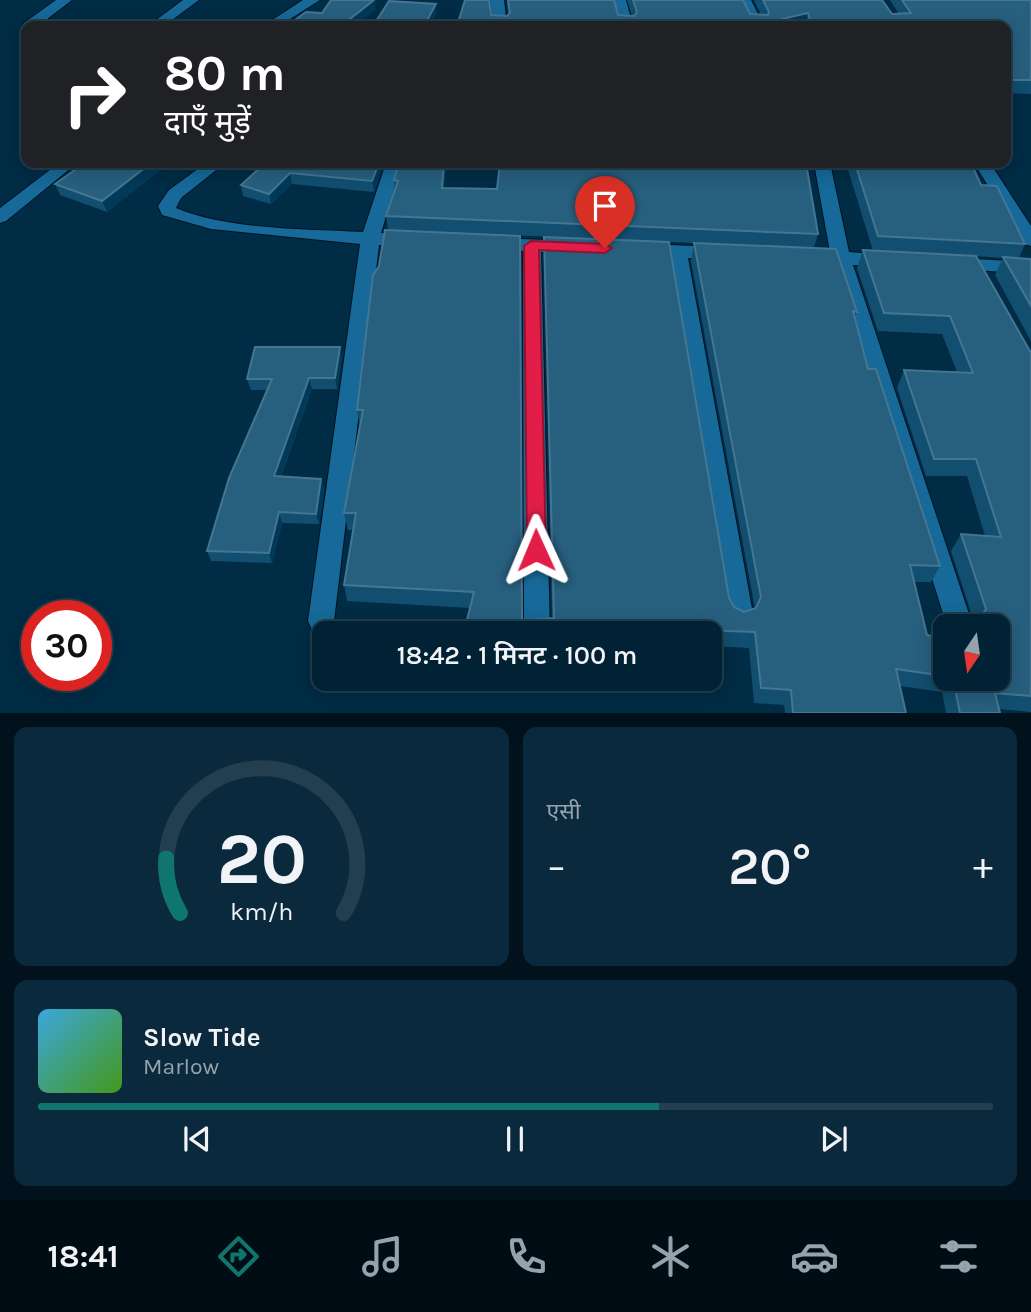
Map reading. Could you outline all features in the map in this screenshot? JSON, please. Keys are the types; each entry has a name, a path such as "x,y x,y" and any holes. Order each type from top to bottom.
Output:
{"street":[{"path":"36,21 65,0"},
{"path":"162,21 192,0"},
{"path":"278,21 313,0"},
{"path":"497,0 499,21"},
{"path":"619,0 625,21"},
{"path":"744,0 754,21"},
{"path":"0,218 63,168"},
{"path":"210,168 175,194 167,206 169,211 191,219 239,226 370,239 438,242"},
{"path":"321,621 370,239 392,168"},
{"path":"819,168 841,258 956,614"},
{"path":"985,168 1031,240"},
{"path":"478,243 598,248"},
{"path":"531,246 537,621"},
{"path":"625,249 732,254"},
{"path":"678,252 740,614"},
{"path":"787,256 909,262"},
{"path":"936,263 1031,268"},
{"path":"976,265 988,288"}],"building":[{"path":"331,0 374,0 347,21 294,21 306,12 322,13"},
{"path":"465,0 489,0 491,15 507,16 510,13 508,0 614,0 618,15 634,16 637,12 633,0 743,0 750,14 768,15 763,0 882,0 892,14 911,13 902,0 1031,0 1031,80 1011,80 1011,21 810,21 808,13 782,21 459,21"},
{"path":"389,1 436,4 427,21 376,21"},
{"path":"78,168 145,168 102,201 55,184"},
{"path":"260,168 377,168 372,181 290,173 269,194 241,185"},
{"path":"398,168 444,168 442,188 497,189 499,168 807,168 818,234 386,216 398,181 394,180"},
{"path":"857,168 973,168 981,185 997,186 1025,244 878,236"},
{"path":"385,230 520,236 524,621 467,621 474,592 344,585 356,513 344,513 363,410 357,410 373,275 379,266"},
{"path":"544,237 669,242 729,598 734,607 744,612 756,608 761,597 694,243 836,249 857,312 853,311 868,369 876,369 940,566 910,565 927,635 933,636 933,674 896,669 906,713 793,713 791,690 761,688 755,632 722,631 722,621 524,621 554,618"},
{"path":"863,250 976,256 1031,353 1031,696 995,693 1000,713 960,713 955,691 1010,691 1010,614 985,614 986,609 961,534 1001,537 976,459 934,459 904,370 973,373 950,316 884,313"},
{"path":"1003,257 1031,259 1031,306"},
{"path":"255,347 340,347 335,378 309,378 274,476 321,479 316,514 279,512 269,553 207,551 229,478 272,379 247,379"}],"route":[{"path":"536,550 531,246 605,248"}]}
